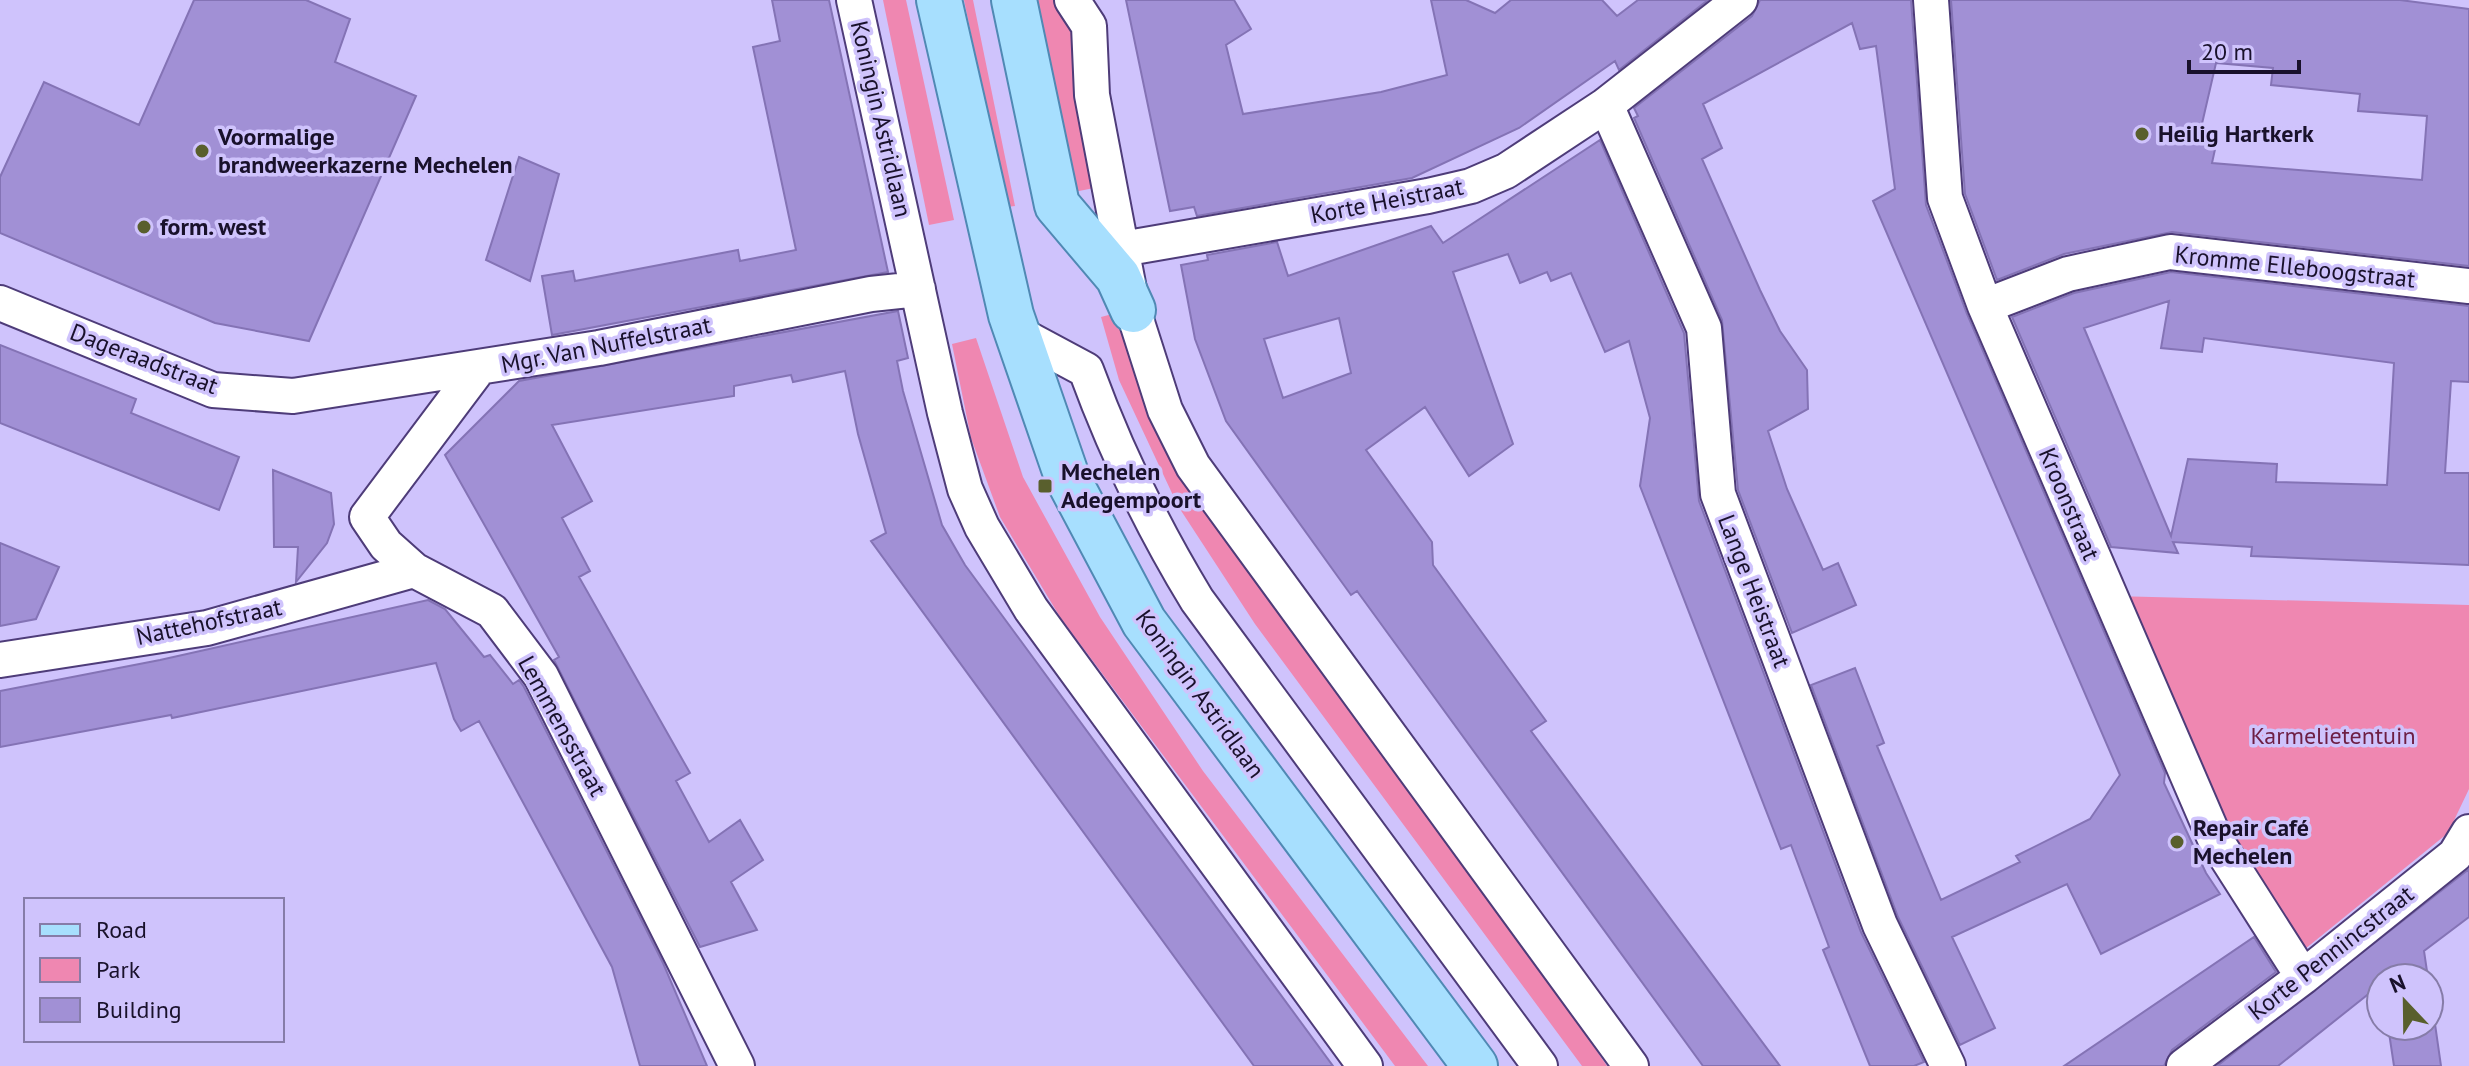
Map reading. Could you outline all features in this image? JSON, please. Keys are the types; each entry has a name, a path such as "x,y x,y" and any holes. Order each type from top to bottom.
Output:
{"main road":[{"name":"Koningin Astridlaan","path":"939,0 983,202 1017,333 1067,477 1144,622 1475,1066"},
{"path":"1014,0 1057,205 1118,277 1133,310"}],"street":[{"name":"Koningin Astridlaan","path":"854,0 951,439 965,489 982,527 1031,609 1365,1066"},
{"path":"1072,0 1089,26 1092,95 1133,310 1165,410 1193,466 1631,1066"},
{"name":"Korte Heistraat","path":"1122,249 1471,186 1506,171 1606,105 1740,0"},
{"name":"Kroonstraat","path":"1931,0 1945,198 1985,306 2215,839 2303,977"},
{"name":"Lange Heistraat","path":"1606,105 1704,328 1718,494 1880,925 1948,1066"},
{"name":"Kromme Elleboogstraat","path":"1985,306 2068,274 2170,252 2469,286"},
{"name":"Mgr. Van Nuffelstraat","path":"293,396 478,369 871,294 918,289"},
{"name":"Dageraadstraat","path":"0,303 213,390 293,396"},
{"path":"1017,333 1086,370 1123,465 1153,528 1197,600 1540,1066"},
{"name":"Lemmensstraat","path":"478,369 367,517 386,545 414,570 492,611 541,676 737,1066"},
{"name":"Nattehofstraat","path":"0,660 207,628 414,570"},
{"name":"Korte Pennincstraat","path":"2184,1066 2303,977 2455,855 2469,832"}],"green space":[{"path":"883,0 906,0 954,220 929,225"},
{"path":"964,0 973,0 1015,206 1007,207"},
{"path":"1029,0 1059,0 1077,43 1072,51 1099,187 1069,193"},
{"path":"1120,312 1147,392 1607,1066 1582,1066 1255,624 1178,506 1119,380 1101,317"},
{"path":"976,338 1023,477 1100,617 1203,771 1428,1066 1395,1066 1060,617 1000,517 971,438 952,344"},
{"name":"Karmelietentuin","path":"2113,596 2469,605 2469,789 2448,833 2305,949 2225,827"}],"building":[{"name":"Voormalige brandweerkazerne Mechelen","path":"194,0 306,0 350,19 335,62 416,96 309,341 215,323 0,233 0,177 44,82 139,125"},
{"path":"772,0 829,0 888,272 552,335 542,276 573,271 575,281 738,250 740,261 796,250 753,47 780,41"},
{"path":"1126,0 1234,0 1251,29 1226,45 1243,114 1381,92 1447,75 1431,0 1466,0 1495,13 1511,0 1602,0 1617,16 1638,0 1708,0 1619,70 1615,61 1519,128 1412,178 1197,216 1194,207 1170,211"},
{"path":"1760,0 1911,0 1926,205 1967,314 2165,773 2164,783 2206,873 2220,894 2101,954 2067,884 1952,937 1995,1028 1960,1045 1898,917 1811,685 1855,668 1884,743 1877,746 1941,900 2020,862 2016,856 2090,819 2120,775 1873,201 1895,189 1876,46 1860,49 1852,23 1703,104 1722,148 1702,159 1780,331 1807,370 1808,409 1768,431 1787,489 1823,570 1838,563 1856,605 1792,633 1738,490 1722,320 1634,118 1638,116 1634,108 1752,16"},
{"path":"1951,0 2400,0 2469,9 2469,266 2172,232 2064,254 1997,280 1965,194","holes":["2216,63 2273,68 2271,85 2360,94 2358,111 2427,116 2422,180 2212,163 2219,131 2201,128"]},
{"path":"1600,140 1684,333 1699,501 1861,932 1924,1062 1914,1066 1870,1066 1823,950 1829,947 1791,845 1781,849 1640,486 1650,418 1629,341 1605,352 1571,273 1551,281 1547,272 1520,283 1508,254 1453,272 1513,444 1469,476 1425,407 1366,450 1432,542 1433,565 1546,721 1531,731 1780,1066 1703,1066 1357,591 1351,595 1226,421 1195,339 1181,265 1208,260 1207,255 1277,242 1288,276 1431,226 1443,243","holes":["1339,318 1351,373 1283,398 1264,339"]},
{"path":"519,157 559,174 530,281 486,260"},
{"path":"2171,272 2469,306 2469,382 2451,381 2445,473 2469,473 2469,565 2251,556 2252,547 2173,542 2178,553 2111,547 2012,317 2074,293","holes":["2169,301 2161,348 2202,352 2204,338 2394,363 2387,485 2276,482 2277,464 2188,459 2171,536 2084,328"]},
{"path":"898,311 908,358 897,361 903,391 942,525 965,565 1333,1066 1254,1066 871,541 886,533 858,434 845,371 793,382 791,375 734,386 734,396 552,425 592,501 562,518 590,571 579,577 690,773 676,781 709,842 740,820 763,860 731,882 757,930 700,947 554,660 559,657 445,455 519,381"},
{"path":"0,345 136,399 131,413 239,457 219,510 0,423"},
{"path":"273,470 331,493 334,524 327,543 296,582 298,547 274,547"},
{"path":"0,543 59,567 36,619 0,626"},
{"path":"428,600 445,609 484,657 490,655 513,684 519,680 524,687 663,963 707,1066 640,1066 612,967 479,721 461,731 454,719 436,663 172,718 171,715 0,747 0,691 160,660"},
{"path":"2469,869 2469,917 2424,951 2426,962 2365,962 2365,997 2278,1066 2217,1066"},
{"path":"2254,937 2276,972 2172,1050 2164,1066 2064,1066"},
{"path":"2390,1042 2438,1042 2441,1066 2394,1066"}],"place":[{"name":"Heilig Hartkerk","path":"2142,134"},
{"name":"Voormalige brandweerkazerne Mechelen","path":"202,151"},
{"name":"form. west","path":"144,227"},
{"name":"Mechelen Adegempoort","path":"1045,486"},
{"name":"Repair Café Mechelen","path":"2177,842"}]}
